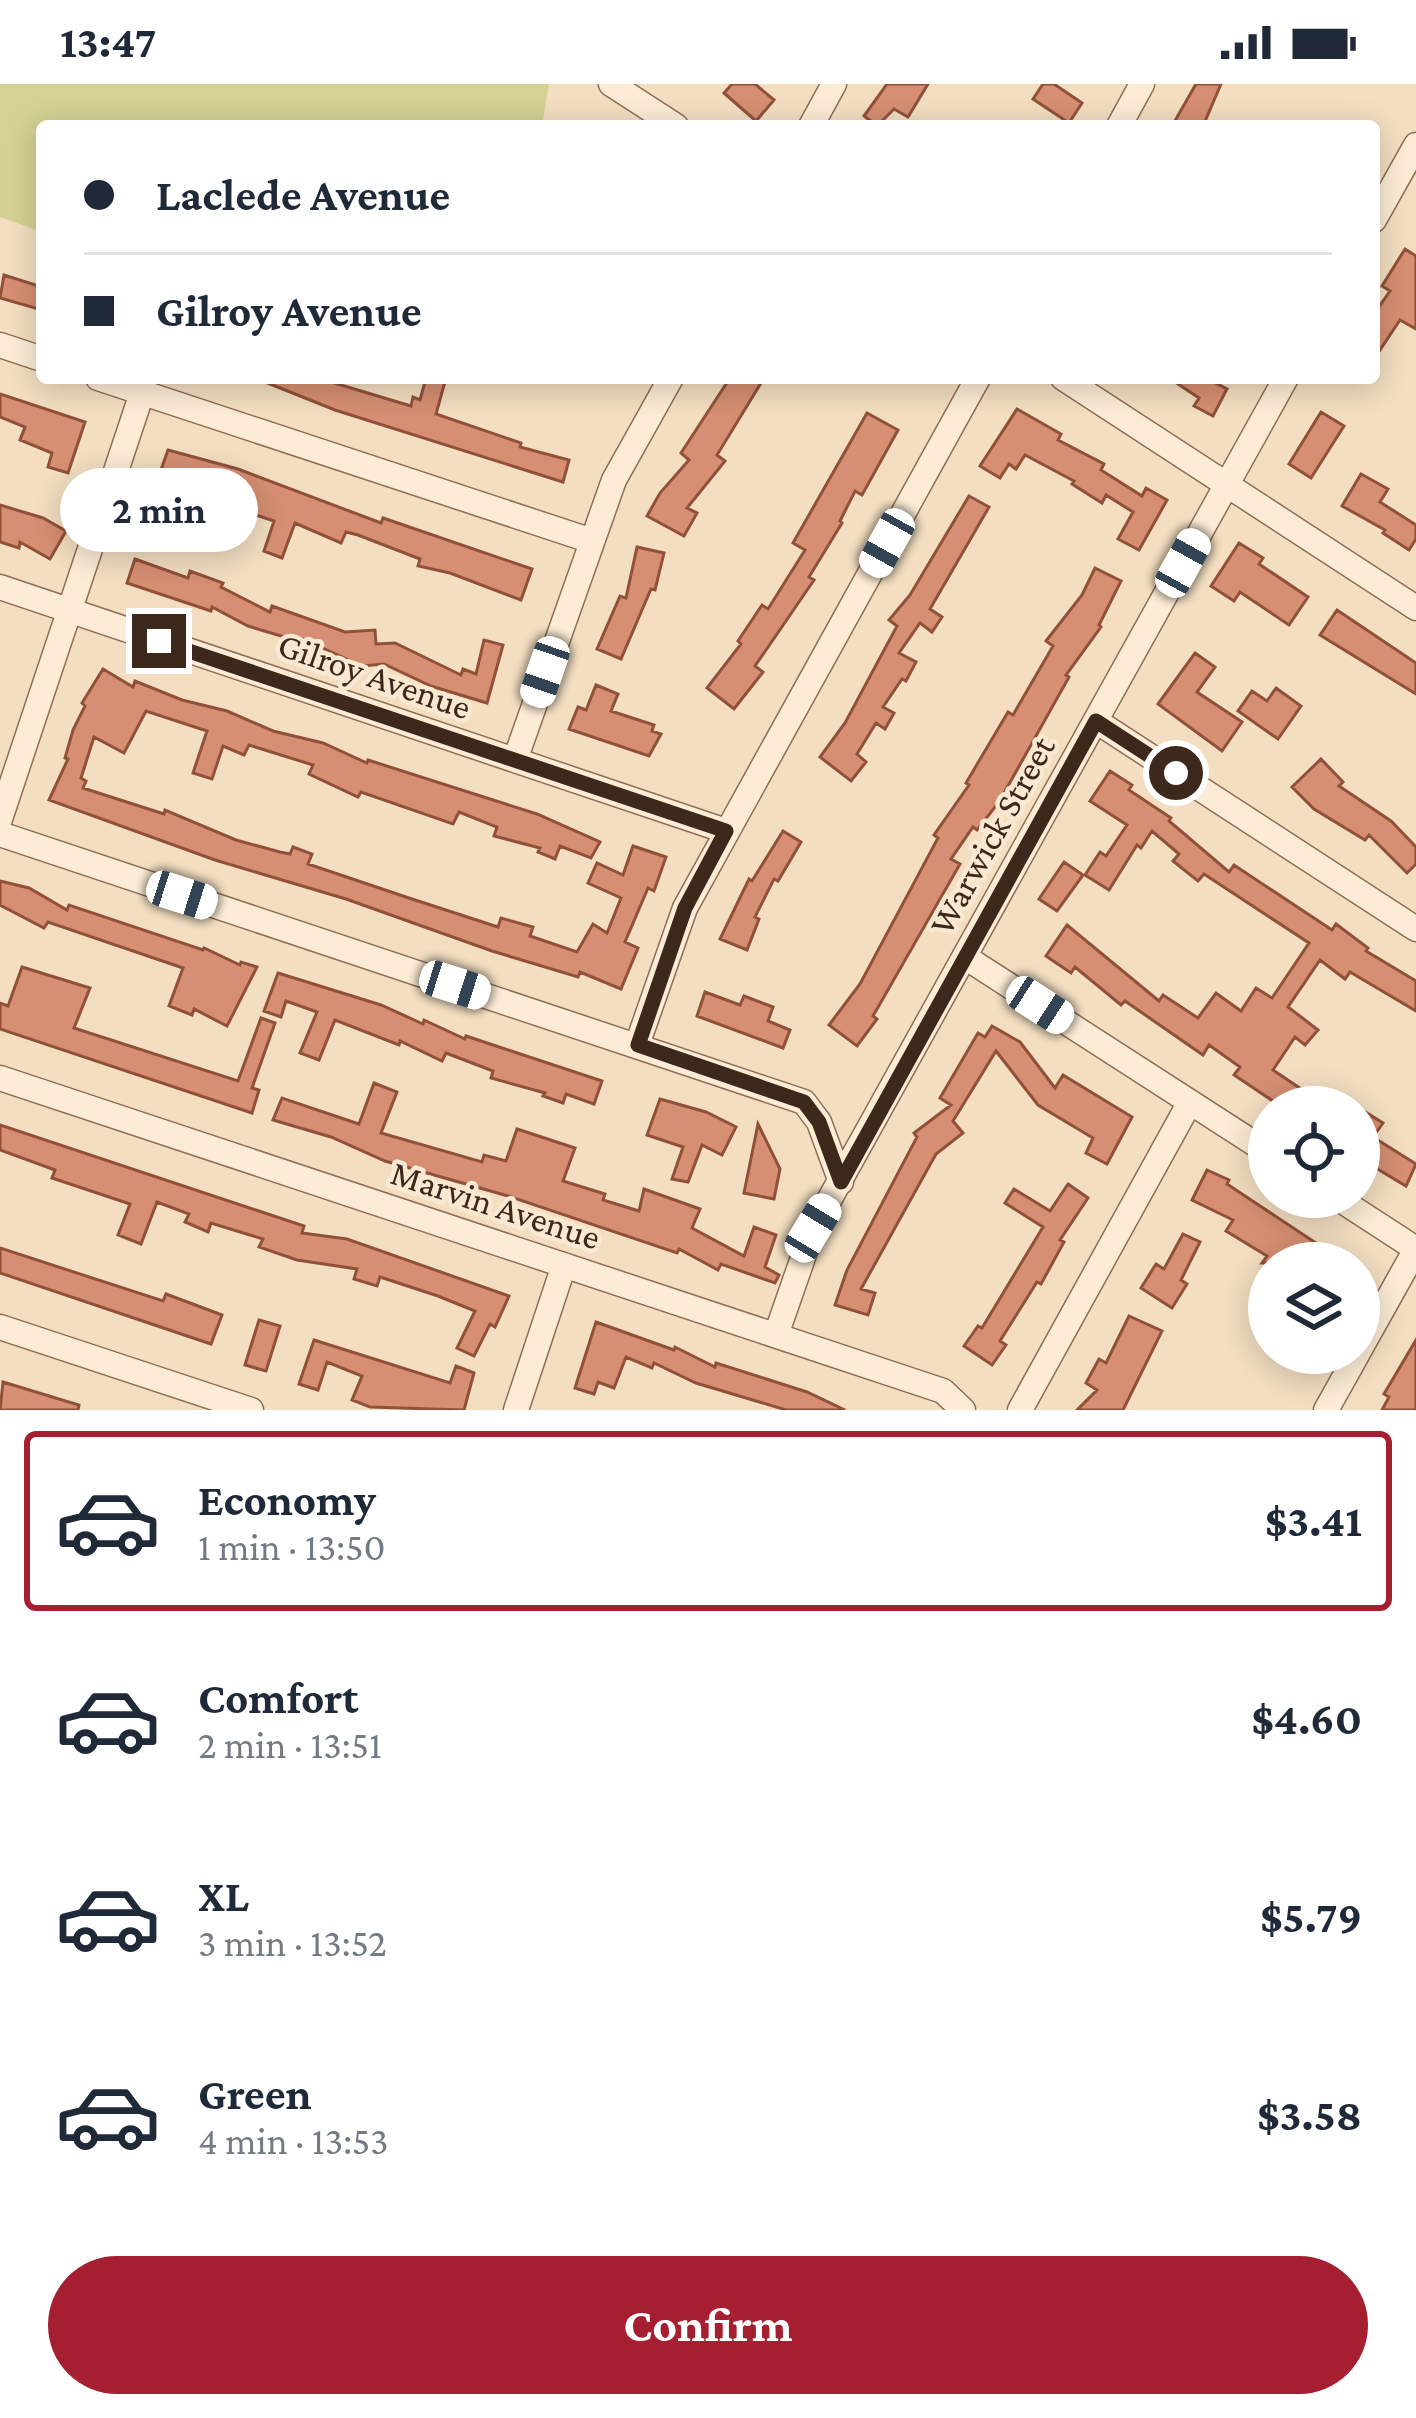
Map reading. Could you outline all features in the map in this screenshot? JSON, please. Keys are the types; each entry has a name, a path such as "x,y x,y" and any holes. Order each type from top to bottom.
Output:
{"street":[{"path":"611,84 667,120"},
{"path":"814,120 834,84"},
{"path":"1122,120 1142,84"},
{"path":"1380,209 1416,145"},
{"path":"0,345 36,357"},
{"path":"116,384 590,540"},
{"path":"515,760 614,480 667,384"},
{"path":"638,1045 685,908 975,384"},
{"path":"1072,384 1416,608"},
{"name":"Warwick Street","path":"776,1335 813,1228 1283,384"},
{"path":"0,819 142,393"},
{"name":"Gilroy Avenue","path":"0,587 726,831"},
{"path":"1096,721 1416,929"},
{"path":"0,834 804,1102 819,1122 841,1182"},
{"path":"965,957 1248,1140"},
{"name":"Marvin Avenue","path":"0,1078 943,1391 963,1410"},
{"path":"1020,1410 1190,1102"},
{"path":"1368,1218 1416,1249 1380,1313"},
{"path":"516,1410 564,1265"},
{"path":"0,1327 251,1410"},
{"path":"1326,1410 1346,1374"}],"shaded area":[{"path":"0,84 549,84 543,120 36,120 36,230 0,217"}],"building":[{"path":"732,84 755,84 774,100 755,120 724,93"},
{"path":"887,84 928,84 908,117 894,109 883,120 864,116"},
{"path":"1043,84 1054,84 1082,103 1071,120 1064,120 1033,99"},
{"path":"1196,84 1221,84 1206,120 1175,120"},
{"path":"1405,249 1416,256 1416,329 1400,320 1380,350 1380,305 1390,291 1382,286"},
{"path":"4,275 36,285 36,308 0,298"},
{"path":"270,384 338,384 411,406 413,397 420,400 424,384 444,384 436,414 521,443 520,447 569,460 563,482 335,410"},
{"path":"726,384 760,384 717,455 725,461 687,508 697,513 684,536 647,516 689,460 681,453"},
{"path":"1178,384 1217,384 1227,389 1213,416 1194,406 1199,398"},
{"path":"0,394 85,422 68,473 48,467 52,453 20,440 25,427 0,417"},
{"path":"1017,409 1061,434 1058,440 1104,464 1101,470 1142,496 1146,488 1167,500 1139,550 1118,539 1133,512 1106,495 1102,503 1074,481 1025,455 1016,469 1009,464 1000,478 980,466"},
{"path":"1321,412 1344,426 1311,478 1289,464"},
{"path":"867,413 898,430 862,495 855,491 842,523 809,577 814,580 755,666 763,672 734,709 707,688 741,644 738,641 762,605 768,609 805,550 793,543"},
{"path":"168,450 238,469 381,523 383,518 532,569 521,600 418,566 420,559 346,532 341,543 295,523 282,558 264,551 274,521 213,501 212,506 172,495 164,518 146,512"},
{"path":"1361,474 1388,489 1380,502 1416,525 1416,539 1409,550 1342,506"},
{"path":"969,496 989,507 930,609 942,617 932,632 920,623 899,653 916,662 883,707 894,713 885,729 876,723 857,754 866,762 851,781 820,757 845,723 897,626 889,620 910,595"},
{"path":"0,505 43,518 66,531 50,559 20,542 19,548 0,542"},
{"path":"1239,543 1263,558 1259,564 1308,597 1289,625 1240,592 1234,601 1211,586"},
{"path":"637,547 664,553 655,590 651,589 621,659 597,649 620,596 626,598"},
{"path":"135,559 188,578 190,571 223,583 221,587 270,612 272,606 345,632 375,630 376,644 395,643 461,675 463,669 476,674 484,640 503,645 487,703 431,686 384,664 362,666 296,636 294,640 248,626 212,607 211,611 127,583"},
{"path":"1095,568 1121,581 1101,627 1066,675 999,802 977,830 973,827 951,859 960,864 873,1016 877,1019 857,1046 829,1025 860,984 938,838 934,835 969,785 1008,712 1013,715 1053,646 1046,641 1082,595"},
{"path":"1337,610 1416,663 1416,694 1320,635"},
{"path":"1195,653 1215,667 1197,692 1242,722 1222,751 1158,704"},
{"path":"103,669 133,687 135,681 227,711 367,763 537,814 600,842 591,858 560,846 555,859 538,852 540,848 494,836 497,827 459,812 453,824 361,792 358,797 309,774 313,765 249,745 244,755 223,746 212,779 193,773 207,731 146,711 124,753 94,737 81,778 86,781 83,788 164,814 165,810 236,840 290,854 293,847 312,854 308,864 409,898 498,927 501,918 533,927 530,936 577,952 593,924 607,933 621,898 588,883 597,863 623,875 633,846 666,857 654,891 648,888 625,942 638,948 621,989 580,972 578,977 492,951 346,899 215,860 49,800 68,759 73,730 85,706 82,703"},
{"path":"596,685 618,694 611,711 654,725 652,731 661,734 649,756 569,729 578,707 586,710"},
{"path":"1276,688 1301,706 1278,739 1238,711 1252,691 1267,701"},
{"path":"1321,759 1343,782 1339,786 1391,821 1416,847 1416,864 1407,873 1369,835 1365,840 1314,809 1292,787"},
{"path":"1110,771 1132,785 1129,790 1171,818 1229,872 1234,865 1332,930 1336,924 1366,951 1416,981 1416,1011 1350,972 1345,979 1320,960 1288,1007 1318,1030 1305,1045 1295,1037 1273,1070 1297,1086 1250,1086 1234,1075 1240,1067 1209,1045 1203,1055 1125,1001 1121,1005 1075,967 1071,973 1046,956 1067,925 1159,1001 1163,995 1198,1018 1216,993 1241,1011 1256,988 1272,998 1309,943 1204,874 1198,881 1173,861 1179,854 1152,831 1141,848 1137,845 1109,890 1085,875 1100,852 1106,856 1127,825 1090,801"},
{"path":"783,831 801,842 778,881 774,879 755,917 759,919 747,950 720,939 749,879 752,881"},
{"path":"1064,862 1083,875 1057,911 1039,899"},
{"path":"0,881 29,888 67,910 69,905 257,967 227,1026 194,1009 192,1015 169,1006 183,968 48,922 44,928 0,905"},
{"path":"22,967 90,988 74,1028 238,1081 261,1018 275,1023 252,1088 259,1090 252,1113 0,1029 0,1003 8,1006"},
{"path":"278,973 602,1081 594,1104 566,1094 563,1103 491,1078 493,1071 446,1053 442,1061 400,1041 399,1045 335,1020 319,1060 300,1053 317,1012 286,1001 281,1017 264,1011"},
{"path":"705,992 740,1005 744,996 773,1007 768,1021 790,1030 783,1048 697,1016"},
{"path":"992,1026 1020,1042 1055,1088 1063,1075 1132,1117 1107,1164 1086,1153 1093,1138 1038,1105 996,1051 953,1121 963,1133 936,1154 861,1289 875,1293 868,1315 835,1305 847,1270 917,1137 914,1133 951,1105 940,1098 978,1033 985,1037"},
{"path":"374,1083 397,1092 381,1133 482,1162 484,1155 506,1161 517,1129 575,1148 563,1181 639,1211 644,1189 700,1209 692,1228 744,1256 754,1227 776,1235 765,1267 779,1275 775,1283 721,1264 718,1270 679,1249 677,1253 385,1161 331,1137 273,1120 282,1098 359,1124"},
{"path":"660,1099 706,1112 736,1127 722,1155 702,1145 688,1182 672,1179 683,1147 647,1135"},
{"path":"758,1124 780,1169 774,1199 744,1193"},
{"path":"0,1125 304,1226 302,1233 347,1239 509,1296 474,1356 457,1348 475,1311 438,1296 380,1277 377,1286 354,1279 357,1269 297,1260 259,1247 263,1239 211,1223 208,1232 185,1222 189,1214 157,1202 141,1244 118,1235 130,1204 52,1178 55,1170 0,1150"},
{"path":"1380,1141 1416,1164 1406,1186 1380,1171"},
{"path":"1207,1170 1229,1180 1227,1184 1248,1198 1248,1218 1278,1218 1314,1242 1248,1244 1226,1231 1233,1220 1192,1200"},
{"path":"1068,1184 1088,1198 1060,1240 1064,1242 1041,1284 1037,1282 1000,1341 1006,1345 992,1365 964,1346 978,1326 982,1328 1043,1227 1005,1203 1014,1189 1050,1211"},
{"path":"1183,1234 1200,1242 1181,1280 1187,1284 1172,1308 1141,1288 1156,1264 1164,1269"},
{"path":"0,1248 163,1301 166,1294 222,1315 211,1344 0,1273"},
{"path":"1129,1316 1162,1331 1123,1410 1077,1410 1097,1390 1086,1383 1099,1359 1106,1363"},
{"path":"259,1320 280,1326 266,1371 245,1365"},
{"path":"596,1322 675,1347 715,1367 716,1363 807,1392 845,1410 786,1410 626,1357 614,1388 598,1382 594,1394 575,1388"},
{"path":"314,1340 450,1383 456,1366 474,1373 464,1410 370,1407 352,1400 362,1376 327,1362 318,1390 299,1384"},
{"path":"1416,1340 1416,1410 1382,1410 1389,1397 1384,1394"},
{"path":"3,1382 79,1405 78,1410 0,1410"}],"route":[{"path":"159,641 726,831 685,908 638,1045 804,1102 819,1122 841,1182 1096,721 1176,773"}]}
